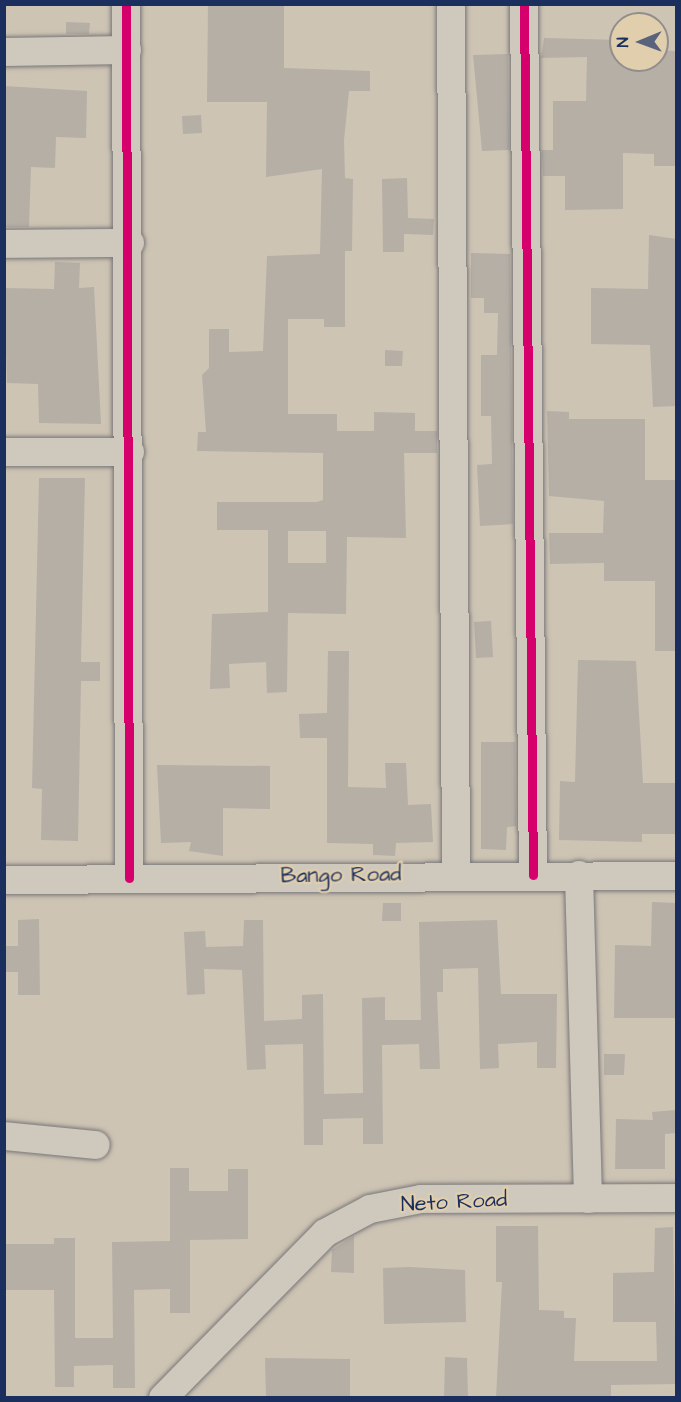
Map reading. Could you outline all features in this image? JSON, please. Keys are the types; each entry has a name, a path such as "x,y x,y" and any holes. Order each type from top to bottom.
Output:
{"street":[{"path":"126,4 130,243 129,878"},
{"path":"451,4 456,873"},
{"path":"524,4 533,875"},
{"path":"4,52 127,50"},
{"path":"4,244 130,243"},
{"path":"4,452 130,452"},
{"name":"Bango Road","path":"4,880 456,873 676,876"},
{"path":"579,876 588,1198"},
{"path":"4,1136 96,1145"},
{"name":"Neto Road","path":"163,1398 325,1233 370,1209 421,1199 676,1198"}],"building":[{"path":"208,4 284,4 284,68 370,71 370,91 349,91 344,140 345,178 353,179 352,251 345,251 345,327 324,327 324,319 288,319 288,414 337,414 337,431 374,431 374,412 415,413 415,431 437,431 437,453 404,453 406,538 347,537 346,614 288,613 287,692 267,693 266,662 229,664 230,688 210,689 212,614 268,612 268,530 217,530 217,502 317,502 323,500 323,453 197,451 198,432 206,432 202,375 209,368 209,329 229,329 229,352 263,351 267,256 320,254 322,169 266,177 267,102 207,102","holes":["288,531 326,531 326,563 288,563"]},
{"path":"66,22 90,23 89,34 66,34"},
{"path":"544,38 609,40 609,72 669,72 669,51 676,51 676,166 654,166 654,154 623,153 623,209 565,210 565,176 543,176 542,150 553,150 553,101 586,101 587,57 541,58"},
{"path":"508,54 509,150 482,151 473,55"},
{"path":"4,86 87,91 86,138 56,137 55,168 31,167 29,227 4,227"},
{"path":"201,115 202,133 183,134 182,116"},
{"path":"407,178 408,218 434,219 433,235 404,234 404,252 383,252 382,179"},
{"path":"649,235 676,239 676,406 653,407 650,345 591,344 591,288 648,289"},
{"path":"471,253 510,254 513,524 480,526 477,465 492,464 491,416 481,416 481,355 497,355 498,313 484,313 484,298 471,298"},
{"path":"55,262 80,263 79,288 94,287 101,424 39,423 38,384 7,383 4,288 54,289"},
{"path":"385,350 403,351 402,366 385,366"},
{"path":"547,411 569,412 569,419 645,419 645,480 676,480 676,651 655,651 655,581 604,581 604,563 550,564 549,533 603,533 604,501 549,496"},
{"path":"39,478 85,478 81,662 100,662 100,681 81,681 78,841 41,840 42,789 32,788"},
{"path":"491,621 493,657 476,658 474,622"},
{"path":"328,651 349,651 348,787 386,788 385,763 406,763 408,805 431,804 433,842 396,843 395,856 373,855 373,844 327,843 327,738 300,738 299,714 327,713"},
{"path":"578,660 636,661 643,783 676,783 676,834 642,834 642,842 559,840 560,781 575,782"},
{"path":"481,742 515,742 516,826 507,827 506,850 481,849"},
{"path":"157,765 270,766 270,809 223,808 223,856 189,851 191,842 161,843"},
{"path":"652,902 676,903 676,1018 614,1018 615,945 651,946"},
{"path":"383,903 401,903 401,921 382,921"},
{"path":"39,919 40,995 18,995 18,972 4,972 4,946 18,946 18,920"},
{"path":"244,920 263,920 264,1021 302,1019 302,995 323,994 324,1094 363,1093 362,998 385,997 385,1020 421,1020 419,922 497,920 501,994 557,994 556,1068 537,1068 537,1042 498,1044 499,1068 480,1069 478,968 443,969 443,992 437,992 440,1069 420,1069 419,1044 382,1045 383,1144 363,1144 363,1118 323,1119 323,1145 304,1145 303,1044 265,1045 266,1069 247,1070 242,970 204,969 205,994 187,995 184,932 205,931 206,947 243,946"},
{"path":"604,1054 625,1054 624,1075 604,1075"},
{"path":"676,1110 676,1133 665,1134 665,1169 615,1169 616,1119 653,1120 652,1112"},
{"path":"170,1168 189,1168 189,1191 228,1191 228,1169 248,1169 248,1239 190,1240 190,1313 170,1313 170,1289 134,1290 135,1388 113,1388 113,1365 74,1366 74,1387 55,1387 54,1290 4,1290 4,1244 54,1244 54,1238 75,1238 75,1338 113,1338 112,1242 170,1241"},
{"path":"496,1226 538,1226 539,1310 564,1311 564,1318 576,1318 574,1361 657,1361 656,1322 613,1322 613,1273 654,1272 655,1228 673,1227 676,1384 611,1385 611,1398 496,1398 502,1282 496,1282"},
{"path":"354,1236 354,1273 331,1272 332,1250"},
{"path":"383,1268 465,1270 466,1322 384,1324"},
{"path":"445,1357 467,1358 468,1398 444,1398"},
{"path":"265,1358 350,1359 350,1398 266,1398"}],"cycle path":[{"path":"126,4 129,878"},
{"path":"524,4 533,875"}]}
